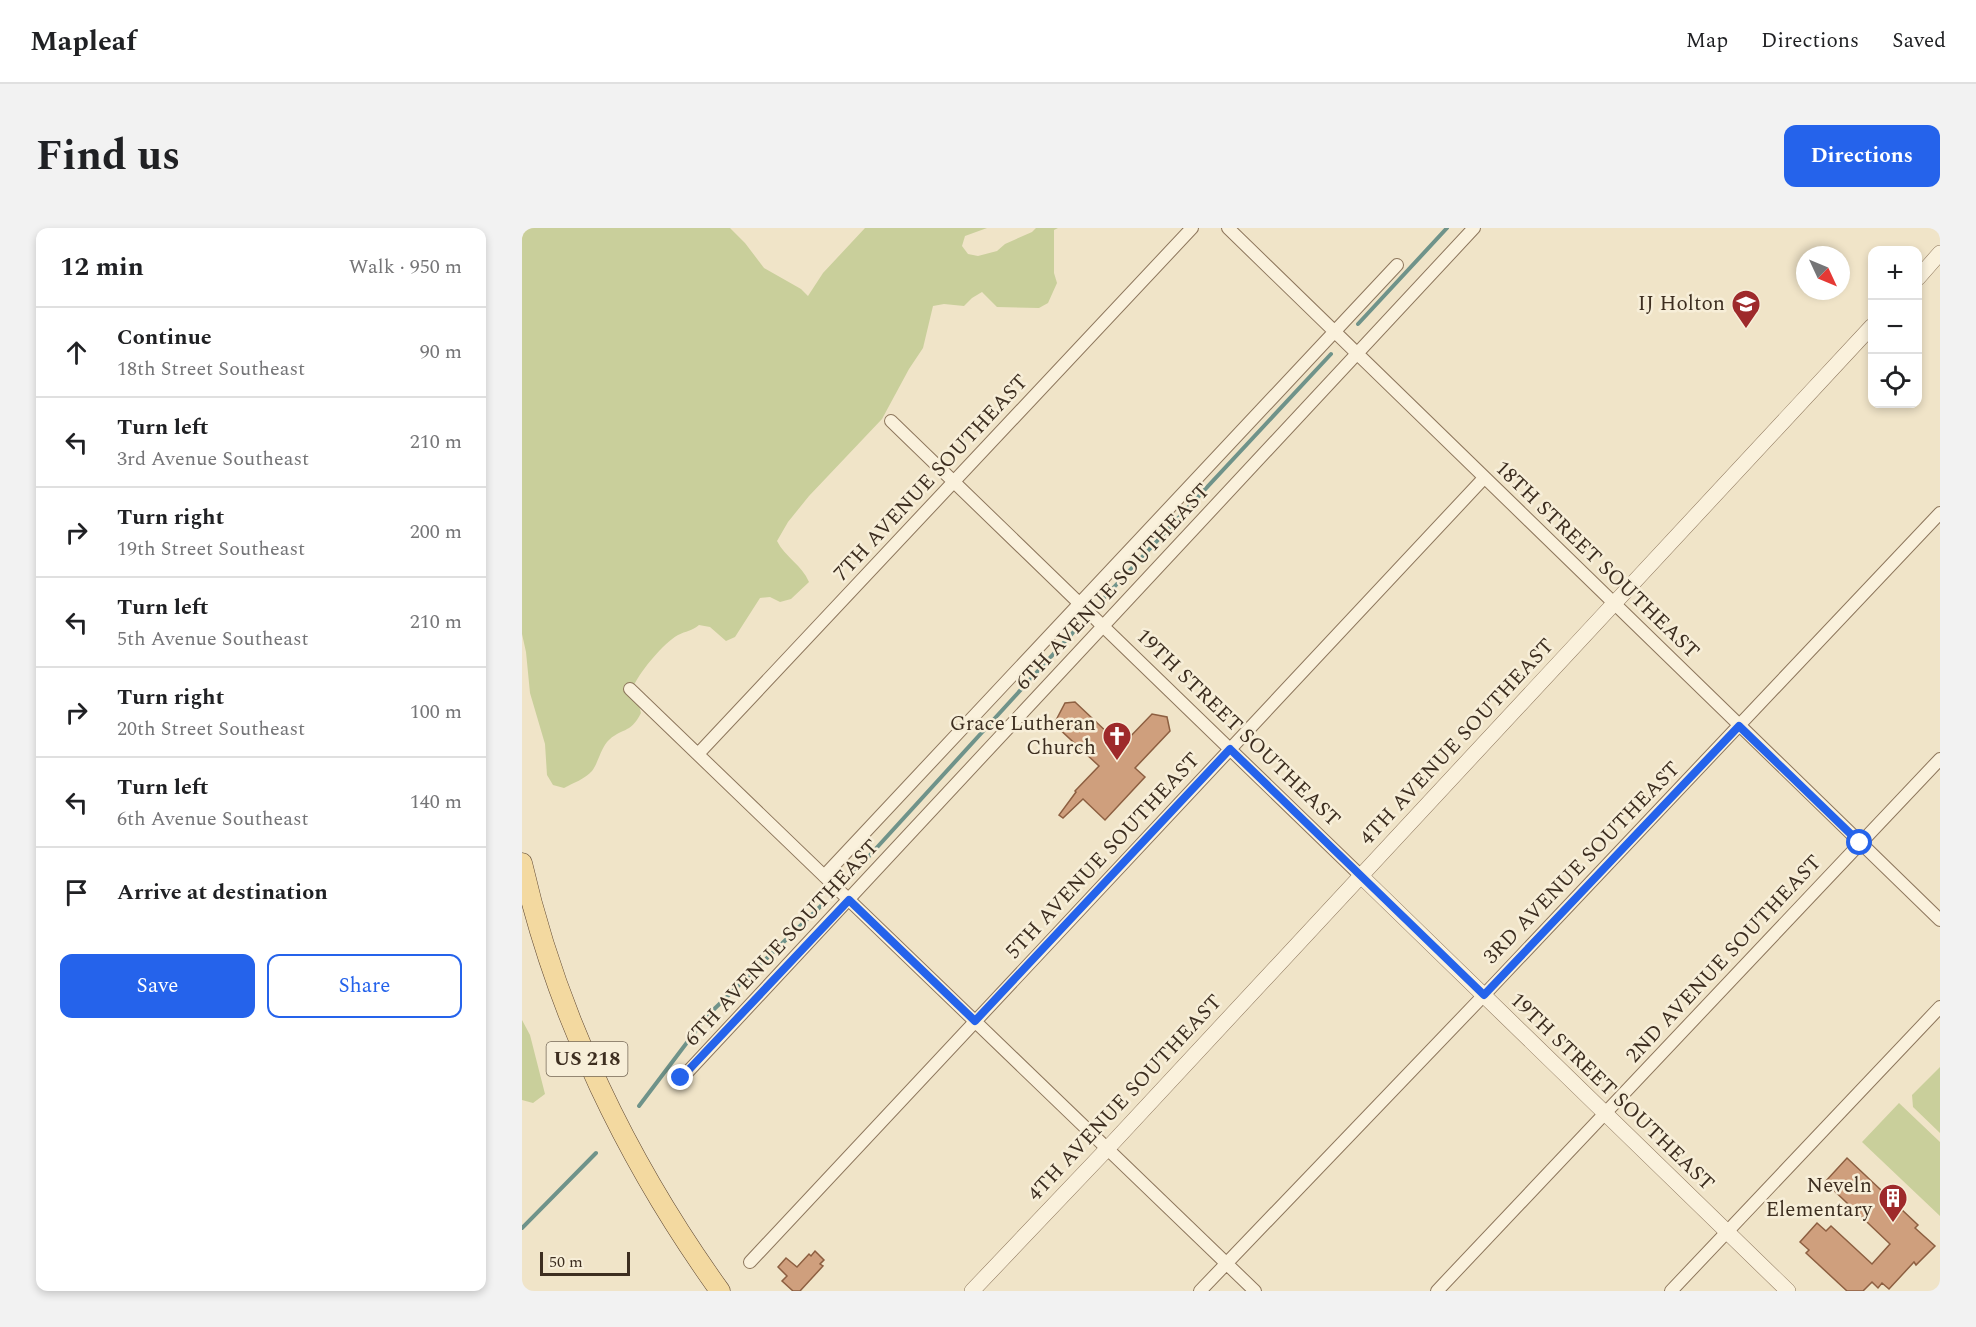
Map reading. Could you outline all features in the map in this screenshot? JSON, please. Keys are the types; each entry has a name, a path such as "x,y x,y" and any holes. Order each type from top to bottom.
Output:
{"main road":[{"name":"US 218","path":"522,862 553,970 587,1058 646,1177 685,1241 720,1291"}],"street":[{"name":"7TH AVENUE SOUTHEAST","path":"698,754 1192,228"},
{"name":"18TH STREET SOUTHEAST","path":"1228,228 1940,920"},
{"name":"6TH AVENUE SOUTHEAST","path":"681,1078 1474,228"},
{"path":"1922,273 1940,253"},
{"name":"6TH AVENUE SOUTHEAST","path":"824,876 1397,266"},
{"name":"4TH AVENUE SOUTHEAST","path":"972,1291 1107,1149 1868,330"},
{"name":"19TH STREET SOUTHEAST","path":"891,421 1788,1291"},
{"name":"5TH AVENUE SOUTHEAST","path":"750,1262 1484,478"},
{"name":"3RD AVENUE SOUTHEAST","path":"1200,1291 1940,513"},
{"path":"630,689 1255,1291"},
{"name":"2ND AVENUE SOUTHEAST","path":"1437,1291 1940,759"},
{"path":"1671,1291 1940,1006"}],"green space":[{"path":"522,228 730,228 764,268 801,289 808,296 823,273 865,228 987,228 965,236 962,246 968,254 978,256 997,251 1005,244 1036,228 1058,228 1054,230 1054,273 1057,283 1048,303 1039,308 997,307 982,292 964,306 944,304 933,306 923,348 882,419 809,496 788,522 777,541 809,582 791,599 780,602 770,597 760,598 735,637 726,641 710,627 699,625 678,635 666,644 653,657 634,685 641,713 637,720 607,742 589,774 564,788 553,785 547,775 545,744 530,693 522,634"},
{"path":"522,1020 530,1035 545,1094 533,1103 522,1100"},
{"path":"1940,1067 1940,1133 1913,1107 1912,1095"},
{"path":"1899,1103 1940,1142 1940,1216 1862,1142"}],"building":[{"path":"1075,702 1111,736 1115,731 1126,741 1152,714 1167,717 1170,731 1135,768 1145,777 1105,820 1083,799 1063,818 1059,815 1075,791 1099,766 1054,724 1065,703"},
{"name":"Neveln Elementary","path":"1847,1158 1918,1225 1915,1228 1935,1246 1916,1265 1914,1262 1889,1289 1882,1283 1878,1288 1872,1282 1863,1291 1847,1291 1806,1253 1809,1250 1800,1242 1817,1223 1826,1231 1831,1226 1872,1264 1890,1244 1825,1182"},
{"path":"815,1251 824,1260 820,1264 823,1266 800,1291 793,1291 782,1281 787,1276 778,1267 786,1258 797,1267"}],"waterway":[{"path":"1358,324 1447,228"},
{"path":"1103,599 1331,354"},
{"path":"850,877 1079,626"},
{"path":"639,1106 707,1016 825,902"},
{"path":"522,1228 596,1153"}],"place":[{"name":"IJ Holton","path":"1746,330"},
{"name":"Grace Lutheran Church","path":"1117,762"},
{"name":"Neveln Elementary","path":"1893,1224"}],"route":[{"path":"681,1078 849,900 975,1021 1230,749 1484,995 1739,726 1860,843"}]}
